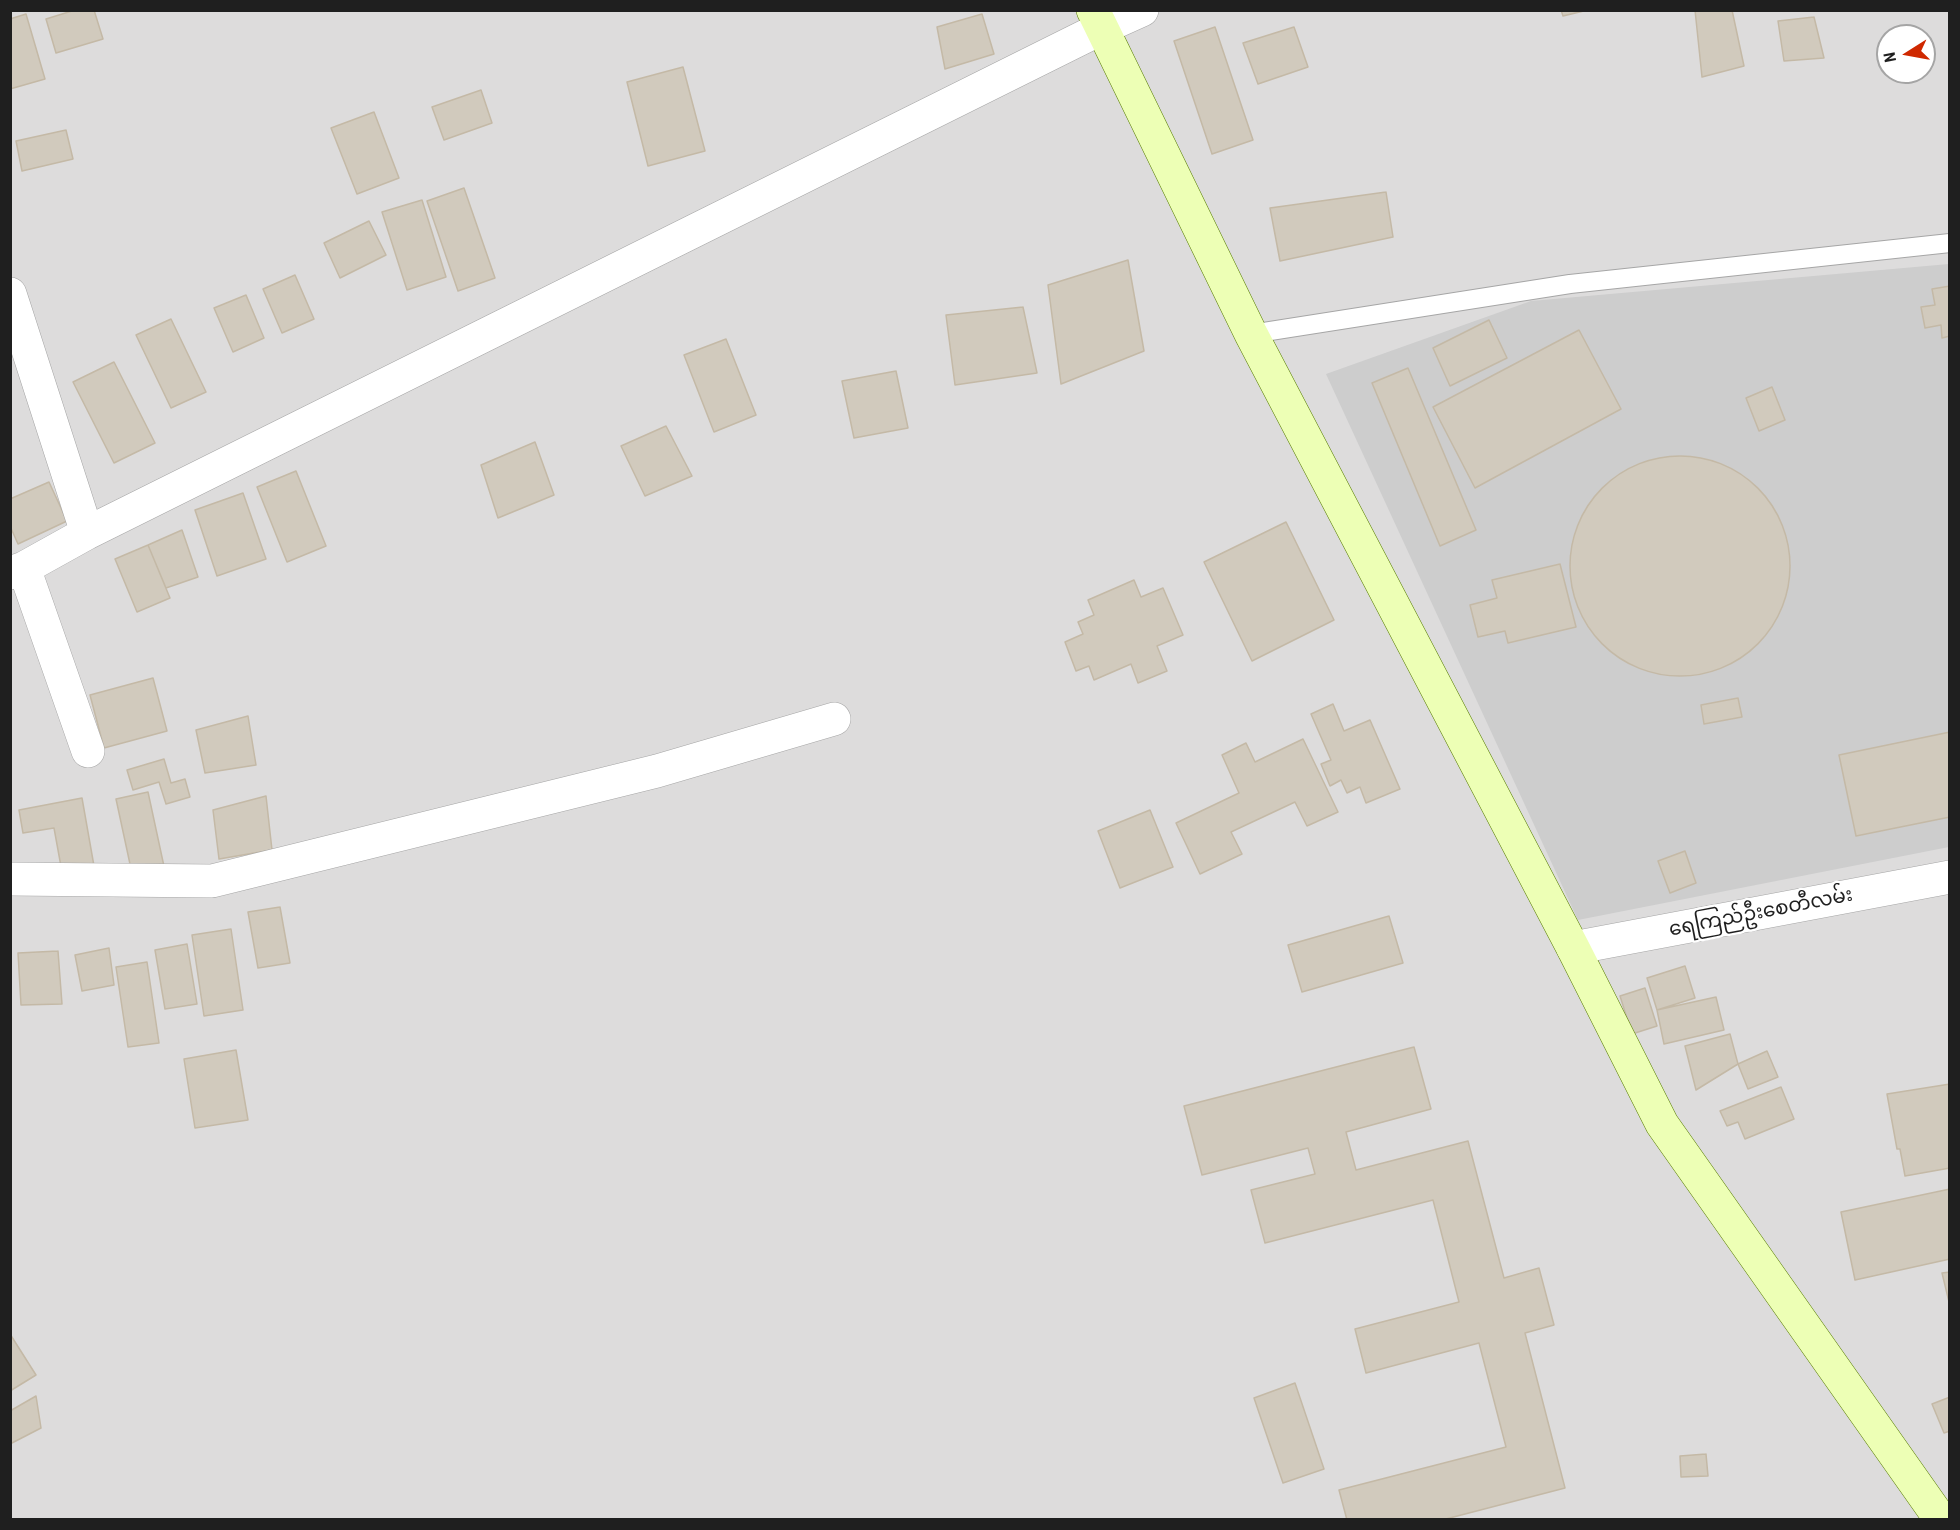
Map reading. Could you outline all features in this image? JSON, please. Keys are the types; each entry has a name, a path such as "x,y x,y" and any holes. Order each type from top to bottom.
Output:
{"street":[{"path":"88,751 17,571 87,533 1098,19 1142,10"},
{"path":"1098,19 1251,333 1573,948 1662,1124 1941,1520"},
{"path":"10,294 87,533"},
{"path":"10,879 212,881 657,771 834,719"},
{"name":"ရေကြည်ဦးစေတီလမ်း","path":"1573,948 1950,877"}],"lane":[{"path":"1251,333 1570,284 1950,243"}],"shaded area":[{"path":"11,11 1949,11 1949,1519 11,1519"},
{"path":"1949,264 1949,847 1578,920 1326,374 1531,301"}],"building":[{"path":"75,10 94,10 103,39 56,53 46,19"},
{"path":"1561,10 1588,10 1563,16"},
{"path":"1695,10 1732,10 1744,66 1702,77"},
{"path":"26,14 45,79 10,89 10,19"},
{"path":"982,14 994,54 945,69 937,27"},
{"path":"1814,17 1824,58 1784,61 1778,21"},
{"path":"1215,27 1253,140 1212,154 1174,41"},
{"path":"1294,27 1308,67 1258,84 1243,43"},
{"path":"683,67 705,151 648,166 627,82"},
{"path":"481,90 492,123 444,140 432,107"},
{"path":"374,112 399,178 357,194 331,128"},
{"path":"66,130 73,159 22,171 16,141"},
{"path":"464,188 495,278 458,291 427,201"},
{"path":"1386,192 1393,237 1280,261 1270,208"},
{"path":"422,200 446,277 407,290 382,212"},
{"path":"369,221 386,255 340,278 324,243"},
{"path":"1128,260 1144,351 1061,384 1048,285"},
{"path":"295,275 314,319 282,333 263,289"},
{"path":"1950,286 1950,336 1942,338 1941,325 1925,328 1921,307 1935,305 1932,289"},
{"path":"246,295 264,338 233,352 214,308"},
{"path":"1023,307 1037,373 955,385 946,315"},
{"path":"171,319 206,392 171,408 136,335"},
{"path":"1489,320 1507,358 1450,386 1433,348"},
{"path":"1579,330 1621,409 1475,488 1433,407"},
{"path":"726,339 756,415 714,432 684,355"},
{"path":"114,362 155,443 114,463 73,382"},
{"path":"1408,368 1476,530 1440,546 1372,383"},
{"path":"896,371 908,428 854,438 842,381"},
{"path":"1772,387 1785,420 1759,431 1746,398"},
{"path":"666,426 692,476 645,496 621,446"},
{"path":"535,442 554,495 498,518 481,465"},
{"path":"1669,456 1691,456 1722,464 1741,474 1758,488 1772,505 1782,524 1788,544 1790,566 1788,588 1782,608 1772,627 1758,644 1741,658 1712,672 1691,676 1669,676 1648,672 1628,663 1610,651 1595,636 1574,598 1570,577 1570,555 1574,534 1583,514 1595,496 1610,481 1648,460"},
{"path":"296,471 326,546 287,562 257,487"},
{"path":"49,482 67,521 18,544 10,526 10,499"},
{"path":"243,493 266,559 217,576 195,510"},
{"path":"1286,522 1334,620 1252,661 1204,562"},
{"path":"182,530 198,577 166,588 148,545"},
{"path":"148,545 170,598 137,612 115,559"},
{"path":"1560,564 1576,627 1508,643 1505,631 1478,637 1470,605 1497,598 1492,580"},
{"path":"1134,580 1141,597 1163,588 1183,635 1157,646 1167,671 1138,683 1131,664 1094,680 1089,666 1076,671 1065,642 1083,634 1078,622 1094,615 1088,600"},
{"path":"153,678 167,731 104,748 90,695"},
{"path":"1738,698 1742,717 1704,724 1701,705"},
{"path":"1333,704 1344,731 1370,720 1400,789 1366,803 1360,787 1347,793 1341,780 1330,786 1321,764 1331,760 1311,714"},
{"path":"248,716 256,765 205,773 196,730"},
{"path":"1950,732 1950,817 1856,836 1839,755"},
{"path":"1303,739 1338,812 1307,826 1295,802 1231,832 1242,854 1200,874 1176,823 1239,793 1222,755 1246,743 1255,762"},
{"path":"164,759 171,783 185,779 190,797 166,804 159,782 133,790 127,770"},
{"path":"148,792 165,871 133,878 116,799"},
{"path":"266,796 272,850 219,859 213,810"},
{"path":"82,798 94,866 62,872 54,828 23,833 19,810"},
{"path":"1150,810 1173,867 1120,888 1098,831"},
{"path":"1685,851 1696,883 1670,893 1658,861"},
{"path":"280,907 290,963 258,968 248,912"},
{"path":"1389,916 1403,963 1302,992 1288,945"},
{"path":"231,929 243,1010 204,1016 192,935"},
{"path":"187,944 197,1004 165,1009 155,950"},
{"path":"109,948 114,985 82,991 75,955"},
{"path":"58,951 62,1004 21,1005 18,953"},
{"path":"147,962 159,1043 128,1047 116,967"},
{"path":"1685,966 1695,998 1657,1010 1647,978"},
{"path":"1645,988 1657,1026 1632,1034 1620,996"},
{"path":"1716,997 1724,1030 1664,1044 1657,1010"},
{"path":"1730,1034 1738,1064 1696,1090 1685,1046"},
{"path":"1414,1047 1431,1109 1346,1132 1356,1170 1468,1141 1504,1278 1539,1268 1554,1325 1525,1333 1565,1488 1442,1520 1347,1520 1339,1490 1506,1447 1479,1343 1366,1373 1355,1329 1459,1302 1433,1200 1265,1243 1251,1190 1315,1174 1308,1148 1202,1175 1184,1106"},
{"path":"236,1050 248,1120 195,1128 184,1059"},
{"path":"1767,1051 1778,1077 1748,1089 1738,1064"},
{"path":"1950,1084 1950,1168 1905,1176 1900,1149 1897,1149 1887,1094"},
{"path":"1781,1087 1794,1119 1745,1139 1738,1122 1727,1126 1720,1111"},
{"path":"1950,1189 1950,1259 1855,1280 1841,1212"},
{"path":"1950,1272 1950,1306 1942,1273"},
{"path":"10,1334 36,1375 10,1391"},
{"path":"1295,1383 1324,1469 1283,1483 1254,1398"},
{"path":"36,1396 41,1428 10,1444 10,1411"},
{"path":"1950,1397 1950,1431 1944,1433 1932,1404"},
{"path":"1706,1454 1708,1476 1681,1477 1680,1456"}]}
